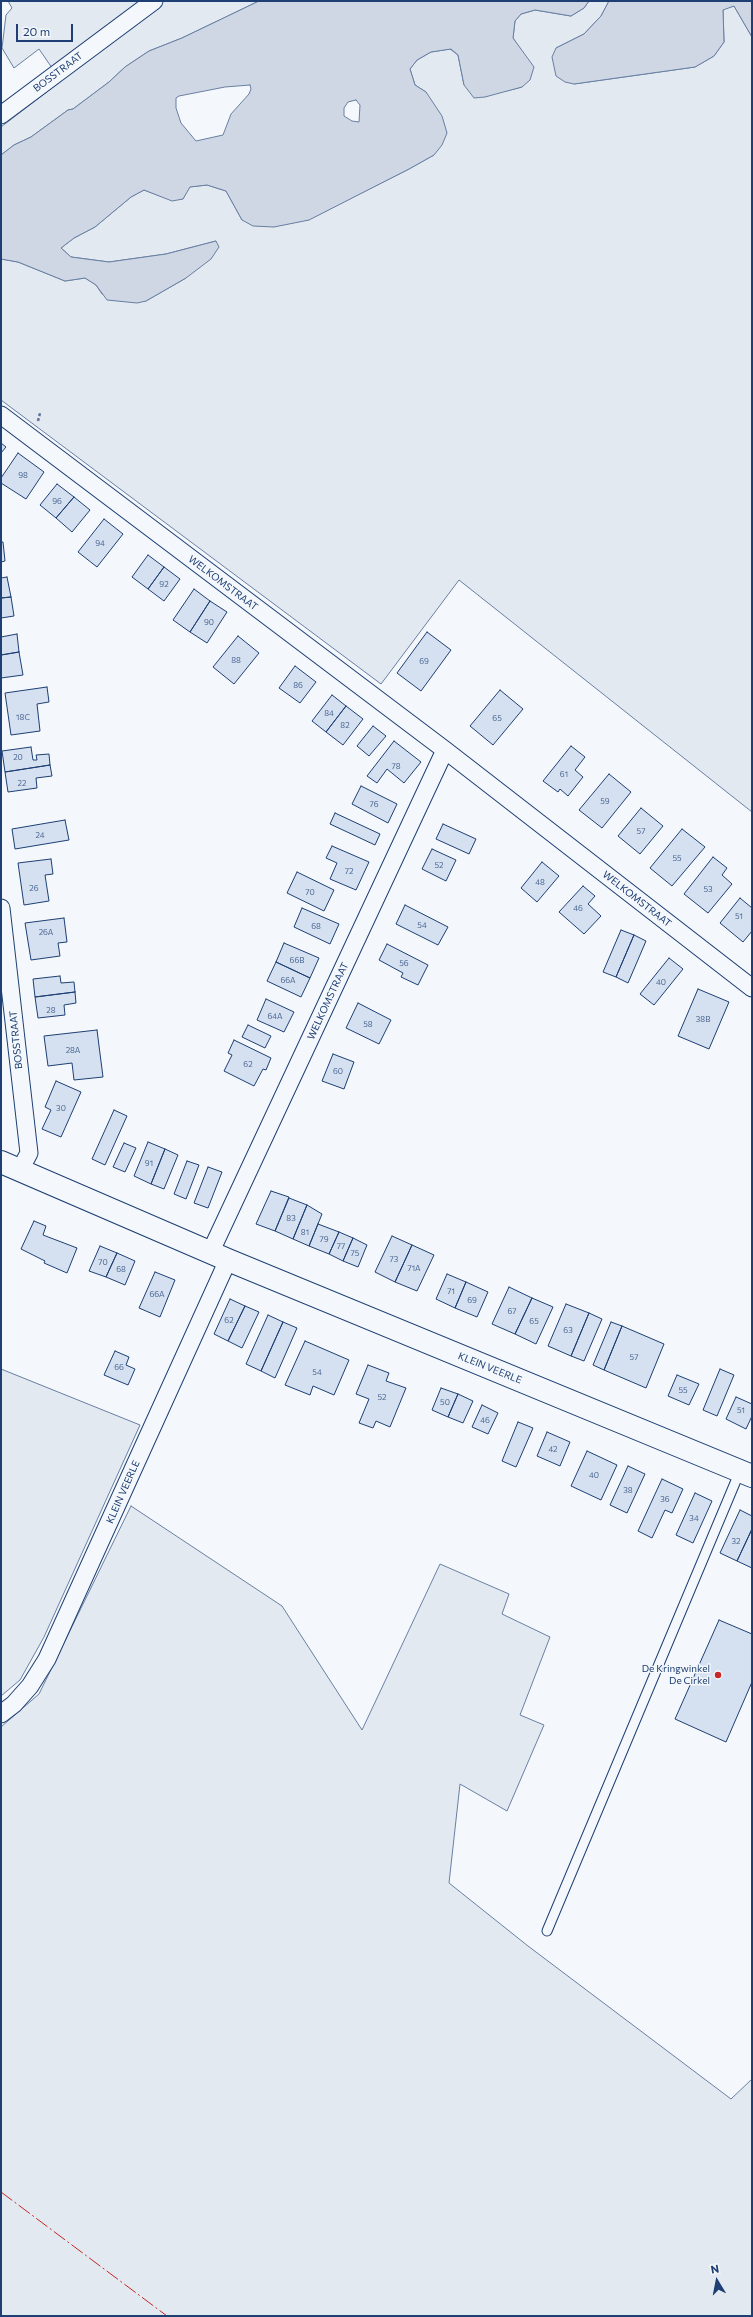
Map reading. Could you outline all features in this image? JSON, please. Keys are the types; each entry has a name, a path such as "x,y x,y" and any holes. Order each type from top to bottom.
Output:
{"main road":[{"name":"KLEIN VEERLE","path":"11,1166 219,1256 746,1474"}],"street":[{"name":"BOSSTRAAT","path":"1,115 154,1"},
{"name":"WELKOMSTRAAT","path":"1,415 446,750 752,988"},
{"name":"WELKOMSTRAAT","path":"219,1256 446,750"},
{"name":"BOSSTRAAT","path":"1,908 29,1153 11,1166"},
{"name":"KLEIN VEERLE","path":"1,1714 14,1704 30,1686 47,1659 219,1256"}],"lane":[{"path":"547,1931 746,1474"}],"shaded area":[{"path":"8,1 259,1 182,38 149,51 125,67 109,82 73,109 68,110 31,137 14,145 1,155 1,127 61,81 39,49 14,68 2,48 6,15 12,8"},
{"path":"259,1 589,1 584,8 571,16 535,10 521,14 515,21 513,38 534,67 530,80 522,87 485,97 474,98 464,85 458,55 451,49 431,52 417,60 410,69 415,85 426,92 442,116 447,133 442,145 434,155 309,220 274,227 253,226 242,220 226,191 207,185 190,187 183,199 172,201 144,190 131,197 95,227 74,238 61,248 71,257 109,262 166,254 216,241 219,247 211,259 186,278 146,301 137,303 107,300 96,285 85,278 65,281 18,262 1,259 1,155 14,145 31,137 68,110 73,109 109,82 125,67 149,51 182,38","holes":["250,85 251,89 249,94 231,114 223,135 196,141 181,123 176,108 176,98 179,96 225,87","356,100 360,105 359,122 352,121 344,116 344,108 348,102"]},
{"path":"589,1 609,1 601,16 584,34 556,48 574,84 695,67 714,56 724,42 723,9 734,6 752,37 752,812 459,580 381,684 1,400 1,259 18,262 65,281 85,278 96,285 102,294 146,301 186,278 216,241 166,254 109,262 71,257 61,248 74,238 95,227 131,197 144,190 163,197 183,199 189,187 207,185 226,191 242,220 308,220 434,155 426,92 415,85 410,69 417,60 431,52 450,49 458,55 464,85 506,91 522,87 521,50 513,38 515,21 521,14 535,10 571,16 584,8"},
{"path":"609,1 752,1 752,37 734,6 723,10 724,42 714,56 695,67 574,84 565,82 556,76 552,57 556,48 584,34 601,16"},
{"path":"1,1369 140,1425 44,1637 20,1680 1,1696"},
{"path":"131,1506 282,1606 362,1730 440,1564 509,1594 502,1614 550,1637 520,1715 544,1725 507,1811 460,1784 449,1883 528,1946 731,2099 752,2079 752,2316 1,2316 1,1727 39,1694"}],"building":[{"path":"1,443 6,447 1,453"},
{"path":"18,453 44,472 26,499 1,483 1,478"},
{"path":"57,484 74,497 56,518 40,505"},
{"path":"74,497 90,510 72,532 56,518"},
{"path":"104,519 123,534 97,567 78,552"},
{"path":"1,542 3,542 5,561 1,562"},
{"path":"148,555 164,567 148,589 132,577"},
{"path":"164,567 180,579 164,601 148,589"},
{"path":"7,577 11,597 1,598 1,578"},
{"path":"194,589 210,601 190,632 173,620"},
{"path":"11,597 14,616 1,618 1,598"},
{"path":"210,601 227,612 207,643 190,632"},
{"path":"427,632 451,650 421,691 397,673"},
{"path":"17,634 19,652 1,655 1,637"},
{"path":"238,636 259,653 234,684 213,667"},
{"path":"19,652 23,675 1,678 1,655"},
{"path":"295,666 316,682 300,703 279,688"},
{"path":"47,687 49,702 37,704 40,731 11,735 5,693"},
{"path":"500,690 523,709 493,745 470,726"},
{"path":"332,695 346,706 326,732 312,721"},
{"path":"346,706 363,719 343,745 326,732"},
{"path":"373,726 386,736 369,756 357,746"},
{"path":"394,741 421,762 404,783 387,769 377,783 367,776"},
{"path":"571,746 585,757 575,770 583,777 568,796 560,789 558,792 543,781"},
{"path":"31,747 33,760 37,760 36,755 49,754 50,765 5,772 2,751"},
{"path":"50,765 52,776 36,778 37,788 8,792 5,772"},
{"path":"609,774 631,792 602,828 579,810"},
{"path":"361,786 397,804 388,823 352,804"},
{"path":"641,808 663,826 640,854 618,836"},
{"path":"335,813 380,834 375,845 330,824"},
{"path":"65,820 69,840 15,849 12,829"},
{"path":"443,824 476,839 469,854 436,839"},
{"path":"682,829 705,847 672,886 650,868"},
{"path":"332,846 369,862 356,890 330,879 337,863 326,858"},
{"path":"432,849 456,860 446,881 422,869"},
{"path":"713,857 727,868 722,875 732,884 708,913 684,894"},
{"path":"51,859 53,874 45,875 49,901 24,905 18,863"},
{"path":"542,862 559,876 537,902 521,888"},
{"path":"297,872 334,890 324,911 287,893"},
{"path":"583,886 595,896 588,904 601,916 584,934 559,912"},
{"path":"740,898 752,908 752,931 743,942 720,923"},
{"path":"405,905 448,927 438,945 396,924"},
{"path":"302,908 339,924 330,944 294,927"},
{"path":"64,918 67,942 58,943 60,956 31,960 25,923"},
{"path":"621,930 634,935 616,977 603,972"},
{"path":"634,935 646,941 628,983 616,977"},
{"path":"284,943 319,958 310,978 276,962"},
{"path":"387,944 428,965 418,985 401,977 403,973 379,960"},
{"path":"669,958 683,969 654,1005 640,994"},
{"path":"276,962 310,978 301,997 267,981"},
{"path":"60,976 61,983 74,982 75,992 35,997 33,979"},
{"path":"698,989 729,1002 709,1049 678,1036"},
{"path":"75,992 76,1003 64,1005 65,1015 38,1018 35,997"},
{"path":"266,999 294,1012 284,1032 257,1020"},
{"path":"358,1003 391,1020 379,1044 346,1028"},
{"path":"248,1025 271,1036 265,1048 242,1037"},
{"path":"97,1030 103,1077 74,1080 72,1063 48,1066 44,1036"},
{"path":"234,1040 271,1058 266,1070 263,1069 254,1086 224,1071 232,1055 228,1053"},
{"path":"333,1054 354,1062 344,1089 322,1081"},
{"path":"56,1081 81,1092 61,1137 42,1129 51,1110 45,1107"},
{"path":"114,1110 127,1116 105,1165 92,1159"},
{"path":"148,1142 165,1149 151,1184 134,1176"},
{"path":"124,1143 136,1148 125,1172 113,1167"},
{"path":"165,1149 178,1155 164,1189 151,1184"},
{"path":"187,1161 199,1165 186,1199 174,1194"},
{"path":"208,1167 222,1172 208,1208 194,1203"},
{"path":"271,1191 289,1197 275,1231 256,1224"},
{"path":"289,1198 307,1205 293,1239 275,1231"},
{"path":"307,1205 322,1214 309,1246 293,1239"},
{"path":"34,1221 46,1226 43,1235 77,1248 67,1273 44,1263 45,1261 21,1249"},
{"path":"318,1224 339,1232 329,1254 309,1246"},
{"path":"339,1232 353,1238 343,1261 329,1254"},
{"path":"392,1236 412,1245 395,1282 375,1272"},
{"path":"353,1238 367,1245 358,1267 343,1261"},
{"path":"412,1245 434,1255 417,1291 395,1282"},
{"path":"100,1246 117,1253 106,1277 89,1271"},
{"path":"117,1253 135,1261 125,1285 106,1277"},
{"path":"155,1272 175,1280 160,1317 139,1308"},
{"path":"447,1274 466,1282 455,1308 436,1299"},
{"path":"466,1282 488,1292 477,1317 455,1308"},
{"path":"509,1287 532,1298 515,1334 492,1324"},
{"path":"532,1298 553,1307 536,1344 515,1334"},
{"path":"230,1299 245,1306 228,1341 214,1334"},
{"path":"566,1304 589,1313 571,1356 548,1346"},
{"path":"245,1306 259,1312 242,1348 228,1341"},
{"path":"589,1313 602,1319 584,1361 571,1356"},
{"path":"268,1315 283,1322 261,1371 246,1364"},
{"path":"283,1322 297,1328 275,1378 261,1371"},
{"path":"611,1322 622,1326 604,1370 593,1365"},
{"path":"622,1326 664,1344 646,1388 604,1370"},
{"path":"305,1341 349,1360 334,1395 313,1386 310,1395 285,1385"},
{"path":"115,1351 129,1357 126,1365 135,1369 128,1385 104,1375"},
{"path":"368,1365 389,1373 386,1381 406,1388 390,1427 376,1421 373,1428 359,1423 369,1399 356,1394"},
{"path":"720,1369 734,1375 717,1416 703,1410"},
{"path":"677,1375 699,1384 689,1405 668,1396"},
{"path":"441,1388 458,1394 448,1417 432,1410"},
{"path":"458,1394 473,1401 463,1423 448,1417"},
{"path":"736,1397 752,1404 752,1416 746,1429 726,1419"},
{"path":"482,1405 498,1413 488,1434 472,1427"},
{"path":"518,1422 533,1428 516,1467 502,1461"},
{"path":"547,1432 570,1442 560,1466 537,1456"},
{"path":"587,1451 617,1465 601,1500 571,1486"},
{"path":"628,1466 645,1474 627,1513 610,1505"},
{"path":"662,1479 683,1489 672,1513 665,1510 652,1538 638,1531"},
{"path":"695,1493 712,1501 693,1543 676,1535"},
{"path":"740,1510 752,1516 752,1529 737,1561 720,1553"},
{"path":"752,1529 752,1568 737,1561"},
{"path":"719,1620 752,1634 752,1682 726,1742 675,1719"}],"power":[{"path":"1,2192 167,2316"}],"place":[{"name":"De Kringwinkel De Cirkel","path":"718,1675"}]}
